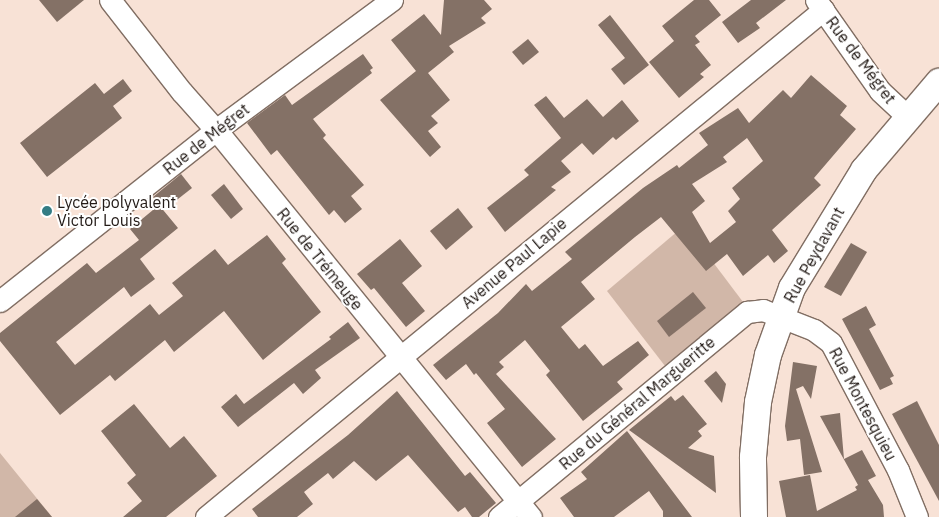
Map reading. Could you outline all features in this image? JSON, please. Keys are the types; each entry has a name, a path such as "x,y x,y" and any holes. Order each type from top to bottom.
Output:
{"street":[{"name":"Rue de Trémeuge","path":"110,0 182,92 216,130 525,509"},
{"name":"Rue de Mégret","path":"0,301 216,130 392,0"},
{"name":"Rue de Mégret","path":"819,5 880,91 909,118"},
{"name":"Avenue Paul Lapie","path":"206,517 400,358 819,5"},
{"name":"Rue Peydavant","path":"754,517 753,457 758,402 782,316 792,288 852,189 939,82"},
{"name":"Rue du Général Margueritte","path":"499,517 525,509 747,312 762,310 782,316"},
{"name":"Rue Montesquieu","path":"782,316 814,330 831,343 898,470 917,517"}],"shaded area":[{"path":"685,225 743,302 665,366 607,291"},
{"path":"0,453 52,517 0,517"}],"building":[{"path":"39,0 84,0 57,22"},
{"path":"444,0 484,0 492,9 481,18 486,23 449,46 454,52 428,73 450,100 431,116 438,123 428,131 441,147 430,157 380,100 416,71 391,40 424,14 441,35"},
{"path":"694,0 709,0 721,15 695,36 700,42 695,45 711,65 700,74 704,77 679,98 649,62 674,41 662,26"},
{"path":"751,0 786,0 756,23 760,28 738,43 722,22"},
{"path":"610,15 649,65 624,85 611,69 625,58 598,25"},
{"path":"528,39 539,52 523,65 512,52"},
{"path":"363,54 373,68 370,70 372,73 313,119 326,135 323,138 364,185 351,196 362,209 345,223 334,210 329,215 277,150 271,155 247,123 285,95 292,105"},
{"path":"811,75 847,106 840,115 856,129 814,178 821,185 772,230 788,251 774,263 768,255 743,276 727,254 706,271 661,217 635,237 581,282 595,299 561,327 579,349 585,344 603,366 638,341 649,355 617,382 623,389 583,421 546,375 550,371 525,340 499,362 504,367 496,374 556,439 522,467 487,423 505,409 476,373 474,375 466,364 446,380 433,365 498,313 526,284 532,291 572,259 565,252 643,188 677,165 679,168 708,145 699,133 738,108 749,123 783,90 791,98","holes":["747,138 763,161 732,188 740,199 728,211 736,222 710,243 692,212 705,201 692,184 727,162 723,157"]},
{"path":"123,79 132,91 113,106 122,118 47,177 20,143 95,83 104,94"},
{"path":"546,96 564,118 587,99 603,117 622,100 639,121 616,140 613,137 593,155 582,143 561,161 571,172 551,187 556,190 505,232 487,208 529,175 524,170 561,138 534,105"},
{"path":"181,174 192,188 164,210 153,197"},
{"path":"224,184 243,209 231,219 211,195"},
{"path":"159,205 178,228 140,259 155,279 131,297 124,287 56,342 75,365 150,304 159,315 183,296 172,283 215,249 228,265 267,235 286,259 282,263 321,312 263,360 224,311 174,352 165,340 115,381 110,375 60,415 0,341 0,333 87,263 96,273 139,240 130,229"},
{"path":"458,208 473,227 446,250 430,231"},
{"path":"400,239 422,266 402,283 425,311 406,327 374,288 371,290 357,274"},
{"path":"851,243 867,252 841,296 824,287"},
{"path":"693,292 706,308 669,337 657,321"},
{"path":"866,306 876,325 869,329 894,376 890,378 893,384 880,390 842,319"},
{"path":"348,322 360,338 315,370 321,378 303,394 294,383 238,427 221,407 236,394 244,404 331,339 329,337"},
{"path":"793,362 817,366 811,399 803,386 796,389 822,472 804,475 800,439 787,441 785,426"},
{"path":"716,371 726,384 722,403 704,381"},
{"path":"397,391 465,476 470,472 496,503 479,517 472,517 465,507 458,512 408,455 376,481 354,461 333,479 328,473 304,492 313,504 297,517 258,517 252,509 348,435"},
{"path":"683,395 707,424 698,431 702,436 688,448 714,456 716,493 629,430 671,396 675,401"},
{"path":"917,401 939,445 939,501 892,414"},
{"path":"134,404 170,448 184,436 217,476 166,517 123,517 142,501 127,483 136,475 101,431"},
{"path":"840,413 844,459 862,450 876,476 868,480 883,505 884,517 786,517 779,481 810,475 817,511 857,490 855,487 858,485 820,416"},
{"path":"627,431 692,517 663,517 663,511 649,491 614,517 574,517 560,498 587,479 581,472"},
{"path":"37,499 52,517 15,517"}],"place":[{"name":"Lycée polyvalent Victor Louis","path":"47,211"}]}
